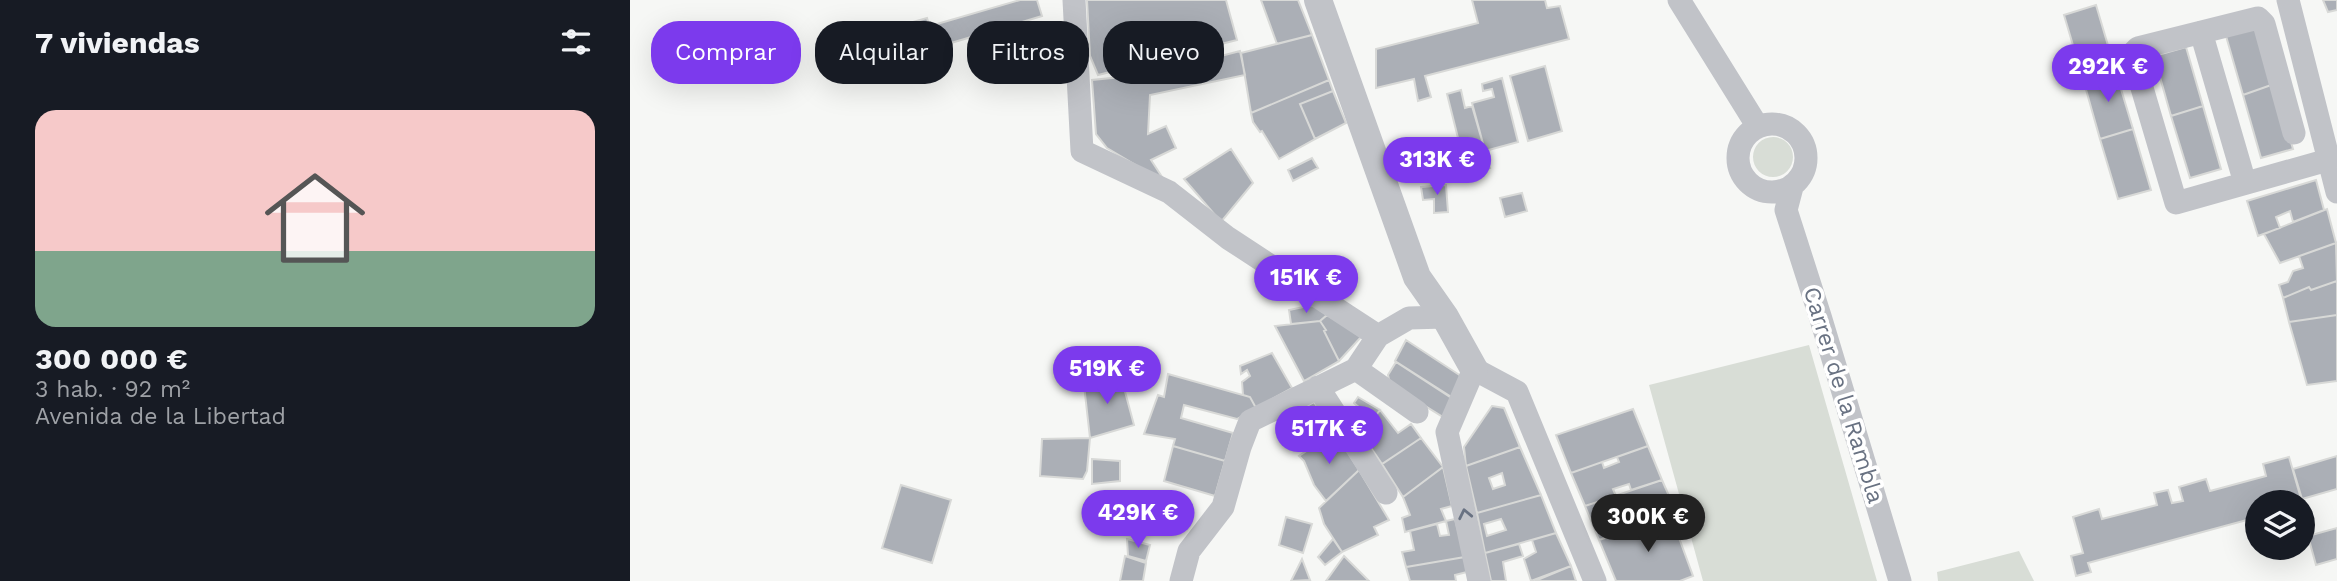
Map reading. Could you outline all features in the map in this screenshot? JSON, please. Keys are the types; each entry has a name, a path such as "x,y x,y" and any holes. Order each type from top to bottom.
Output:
{"street":[{"path":"1074,0 1082,151 1169,192 1227,238 1378,336"},
{"path":"1318,0 1417,277 1445,317 1474,369 1517,392 1595,581"},
{"path":"1679,0 1758,127"},
{"path":"2288,0 2337,192"},
{"path":"2294,133 2262,21 2254,19 2138,48 2132,54 2176,202 2328,160"},
{"path":"2202,32 2245,183"},
{"path":"1762,191 1774,192 1792,187 1802,177 1806,166 1804,145 1790,128 1780,124 1758,127 1741,143 1739,166 1743,177 1786,210 1792,187"},
{"name":"Carrer de la Rambla","path":"1786,210 1900,581"},
{"path":"1181,581 1189,551 1223,507 1250,421 1356,369 1378,336 1409,318 1445,317"},
{"path":"1356,369 1417,412"},
{"path":"1474,369 1447,432 1479,581"},
{"path":"1318,387 1386,493"}],"shaded area":[{"path":"1773,137 1787,143 1793,157 1787,171 1773,177 1759,171 1753,157 1759,143"},
{"path":"1809,345 1877,581 1703,581 1649,385"},
{"path":"2019,551 2034,581 1938,581 1937,572"}],"building":[{"path":"1020,0 1037,0 1042,16 1025,21 967,21 967,38 953,42 953,21 947,21"},
{"path":"1087,0 1226,0 1237,40 1224,43 1224,21 1103,21 1103,74 1098,75 1090,56"},
{"path":"1261,0 1298,0 1312,35 1277,44"},
{"path":"1472,0 1545,0 1547,8 1560,6 1569,39 1425,76 1431,97 1418,101 1414,79 1376,88 1376,49 1478,23"},
{"path":"2323,0 2337,0 2337,10 2328,12"},
{"path":"2096,5 2115,69 2083,79 2064,15"},
{"path":"2257,27 2274,84 2243,95 2226,36"},
{"path":"1312,35 1329,80 1251,113 1241,53"},
{"path":"2186,47 2203,106 2171,116 2154,56"},
{"path":"1240,51 1245,75 1224,79 1224,55"},
{"path":"1545,66 1562,131 1528,141 1510,76"},
{"path":"2115,69 2133,129 2100,139 2083,79"},
{"path":"1502,78 1518,142 1485,151 1472,103 1494,97 1492,89 1483,91 1482,84"},
{"path":"1103,79 1103,84 1202,84 1150,95 1148,134 1166,126 1176,148 1151,160 1166,183 1107,148 1096,134 1092,80"},
{"path":"1329,80 1333,91 1300,104 1315,139 1279,159 1262,131 1260,132 1253,122 1251,113"},
{"path":"2274,84 2293,149 2261,158 2243,95"},
{"path":"1461,90 1465,108 1472,106 1490,168 1467,174 1447,94"},
{"path":"1333,91 1346,123 1315,139 1300,104"},
{"path":"2203,106 2221,169 2190,178 2171,116"},
{"path":"2133,129 2151,190 2118,199 2100,139"},
{"path":"1231,149 1253,183 1221,222 1184,179"},
{"path":"1312,158 1318,168 1293,181 1288,170"},
{"path":"2316,180 2324,210 2293,222 2290,211 2276,217 2280,228 2258,236 2247,201"},
{"path":"1446,185 1448,212 1434,213 1434,199 1423,200 1421,187"},
{"path":"1522,193 1527,211 1505,217 1500,198"},
{"path":"2327,209 2336,243 2280,263 2264,234"},
{"path":"2336,243 2337,281 2311,290 2309,287 2283,298 2279,285 2288,282 2293,271 2303,268 2299,256"},
{"path":"2337,281 2337,315 2289,322 2283,298 2309,287 2311,290"},
{"path":"1313,305 1327,315 1320,321 1291,324 1289,310"},
{"path":"1327,315 1362,336 1339,361 1320,321"},
{"path":"2337,315 2337,381 2307,385 2289,322"},
{"path":"1320,321 1339,361 1304,381 1275,326"},
{"path":"1406,340 1464,378 1453,398 1395,361"},
{"path":"1272,353 1292,388 1256,408 1250,397 1243,395 1242,382 1250,376 1247,370 1241,374 1240,366"},
{"path":"1396,362 1453,399 1443,417 1390,384 1388,375"},
{"path":"1120,373 1134,425 1090,438 1084,385"},
{"path":"1168,374 1250,397 1256,408 1237,419 1184,405 1181,418 1233,433 1225,461 1173,446 1175,439 1144,434 1158,395 1164,397"},
{"path":"1358,397 1380,410 1373,419 1354,403"},
{"path":"1314,402 1322,414 1302,427 1294,414"},
{"path":"1492,406 1504,408 1520,447 1466,466 1464,447"},
{"path":"1633,409 1648,446 1571,473 1556,435"},
{"path":"1380,410 1398,433 1411,424 1421,438 1382,464 1361,433"},
{"path":"1335,432 1359,470 1326,501 1299,456"},
{"path":"1090,438 1087,471 1083,479 1040,476 1042,439"},
{"path":"1421,438 1443,467 1403,497 1382,464"},
{"path":"1173,446 1225,461 1215,496 1164,481"},
{"path":"1648,446 1662,480 1631,490 1629,484 1613,489 1616,496 1585,506 1571,473 1602,462 1604,468 1619,462 1617,457"},
{"path":"1520,447 1541,495 1477,513 1466,466","holes":["1502,473 1505,485 1493,489 1489,478"]},
{"path":"2337,456 2337,489 2315,495 2315,490 2299,490 2293,469"},
{"path":"2289,457 2299,490 2245,490 2245,521 2088,563 2091,572 2076,576 2071,556 2083,553 2073,517 2099,509 2102,519 2157,505 2154,493 2168,490 2172,503 2183,501 2179,487 2206,479 2210,491 2266,476 2263,464"},
{"path":"1092,459 1120,461 1120,481 1092,484"},
{"path":"1443,467 1452,506 1441,509 1446,521 1405,532 1402,518 1410,515 1403,497"},
{"path":"1359,470 1389,520 1374,527 1378,535 1342,552 1324,524 1319,508"},
{"path":"1662,480 1677,514 1599,540 1585,506"},
{"path":"901,485 951,500 932,563 882,548"},
{"path":"1541,495 1556,533 1485,553 1477,513","holes":["1501,519 1506,530 1487,536 1484,524"]},
{"path":"1129,511 1166,517 1163,531 1148,529 1148,533 1130,529 1132,516"},
{"path":"1671,516 1693,576 1680,581 1616,581 1599,540"},
{"path":"1286,517 1312,524 1303,553 1279,545"},
{"path":"1455,519 1465,557 1406,567 1402,552 1414,550 1410,531 1437,524 1440,536 1449,535 1446,521"},
{"path":"2337,528 2337,559 2316,565 2315,534"},
{"path":"1556,533 1571,566 1531,581 1524,559 1536,552 1532,540"},
{"path":"1127,539 1150,545 1146,561 1128,556"},
{"path":"1333,539 1342,552 1325,565 1318,557"},
{"path":"1519,544 1523,556 1503,562 1506,581 1491,581 1485,553"},
{"path":"1125,556 1146,563 1143,581 1120,581"},
{"path":"1344,556 1369,581 1326,581"},
{"path":"1465,557 1467,572 1455,575 1456,581 1410,581 1406,567"},
{"path":"1302,559 1310,580 1291,581"},
{"path":"1571,566 1576,581 1535,581"}]}
